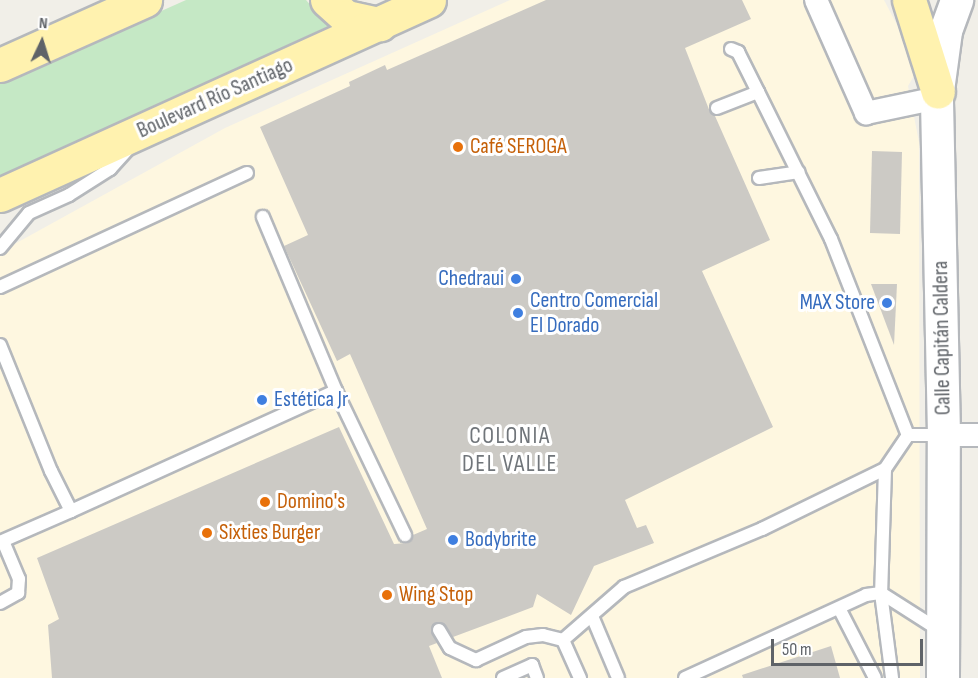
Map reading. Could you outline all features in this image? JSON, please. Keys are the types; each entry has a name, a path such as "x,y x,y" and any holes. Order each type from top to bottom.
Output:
{"main road":[{"path":"0,65 145,0"},
{"path":"327,0 346,17 380,24"},
{"path":"909,0 937,95"},
{"name":"Calle Capitán Caldera","path":"943,678 944,435 937,95 945,31 957,0"},
{"name":"Boulevard Río Santiago","path":"0,195 380,24 419,3"}],"street":[{"path":"816,0 866,113 937,95"},
{"path":"944,435 978,435"}],"lane":[{"path":"731,49 738,52 831,239 908,435"},
{"path":"717,108 758,92"},
{"path":"0,248 29,213 69,195 110,169 146,128"},
{"path":"759,178 799,172"},
{"path":"0,287 247,173"},
{"path":"263,218 336,391 405,535"},
{"path":"0,345 51,471 71,511"},
{"path":"0,603 18,593 19,579 1,541 336,391"},
{"path":"908,435 944,435"},
{"path":"563,640 624,587 762,529 885,469 908,435"},
{"path":"885,469 881,593 892,678"},
{"path":"685,678 840,610 866,595 881,593 944,633"},
{"path":"840,610 875,678"},
{"path":"592,616 618,678"},
{"path":"439,630 450,648 476,660 526,637 543,635 563,640"},
{"path":"563,640 580,678"},
{"path":"503,678 532,664 537,678"}],"shaded area":[{"path":"510,0 884,0 919,67 908,86 919,142 920,678 0,678 0,252 225,128"}],"green space":[{"path":"186,0 306,0 329,26 0,177 0,83"}],"building":[{"name":"Centro Comercial El Dorado","path":"546,0 742,0 751,19 685,48 710,112 715,116 770,240 702,271 773,427 625,500 637,528 646,525 654,543 594,566 571,615 537,594 533,607 453,637 443,623 434,623 431,631 437,643 429,646 442,678 52,678 48,625 59,619 37,558 339,427 394,544 408,543 413,535 427,529 350,354 337,361 284,246 308,235 260,127 350,86 349,82 385,65 387,70"},
{"path":"872,151 902,152 900,234 870,233"},
{"name":"MAX Store","path":"871,284 897,284 894,345"},
{"path":"831,646 840,678 743,678 742,675"}],"place":[{"name":"Café SEROGA","path":"458,147"},
{"name":"Chedraui","path":"516,279"},
{"name":"MAX Store","path":"887,303"},
{"name":"Centro Comercial El Dorado","path":"518,313"},
{"name":"Estética Jr","path":"262,400"},
{"name":"Domino's","path":"265,502"},
{"name":"Sixties Burger","path":"207,533"},
{"name":"Bodybrite","path":"453,540"},
{"name":"Wing Stop","path":"387,595"}],"district":[{"name":"COLONIA DEL VALLE","path":"510,450"}]}
